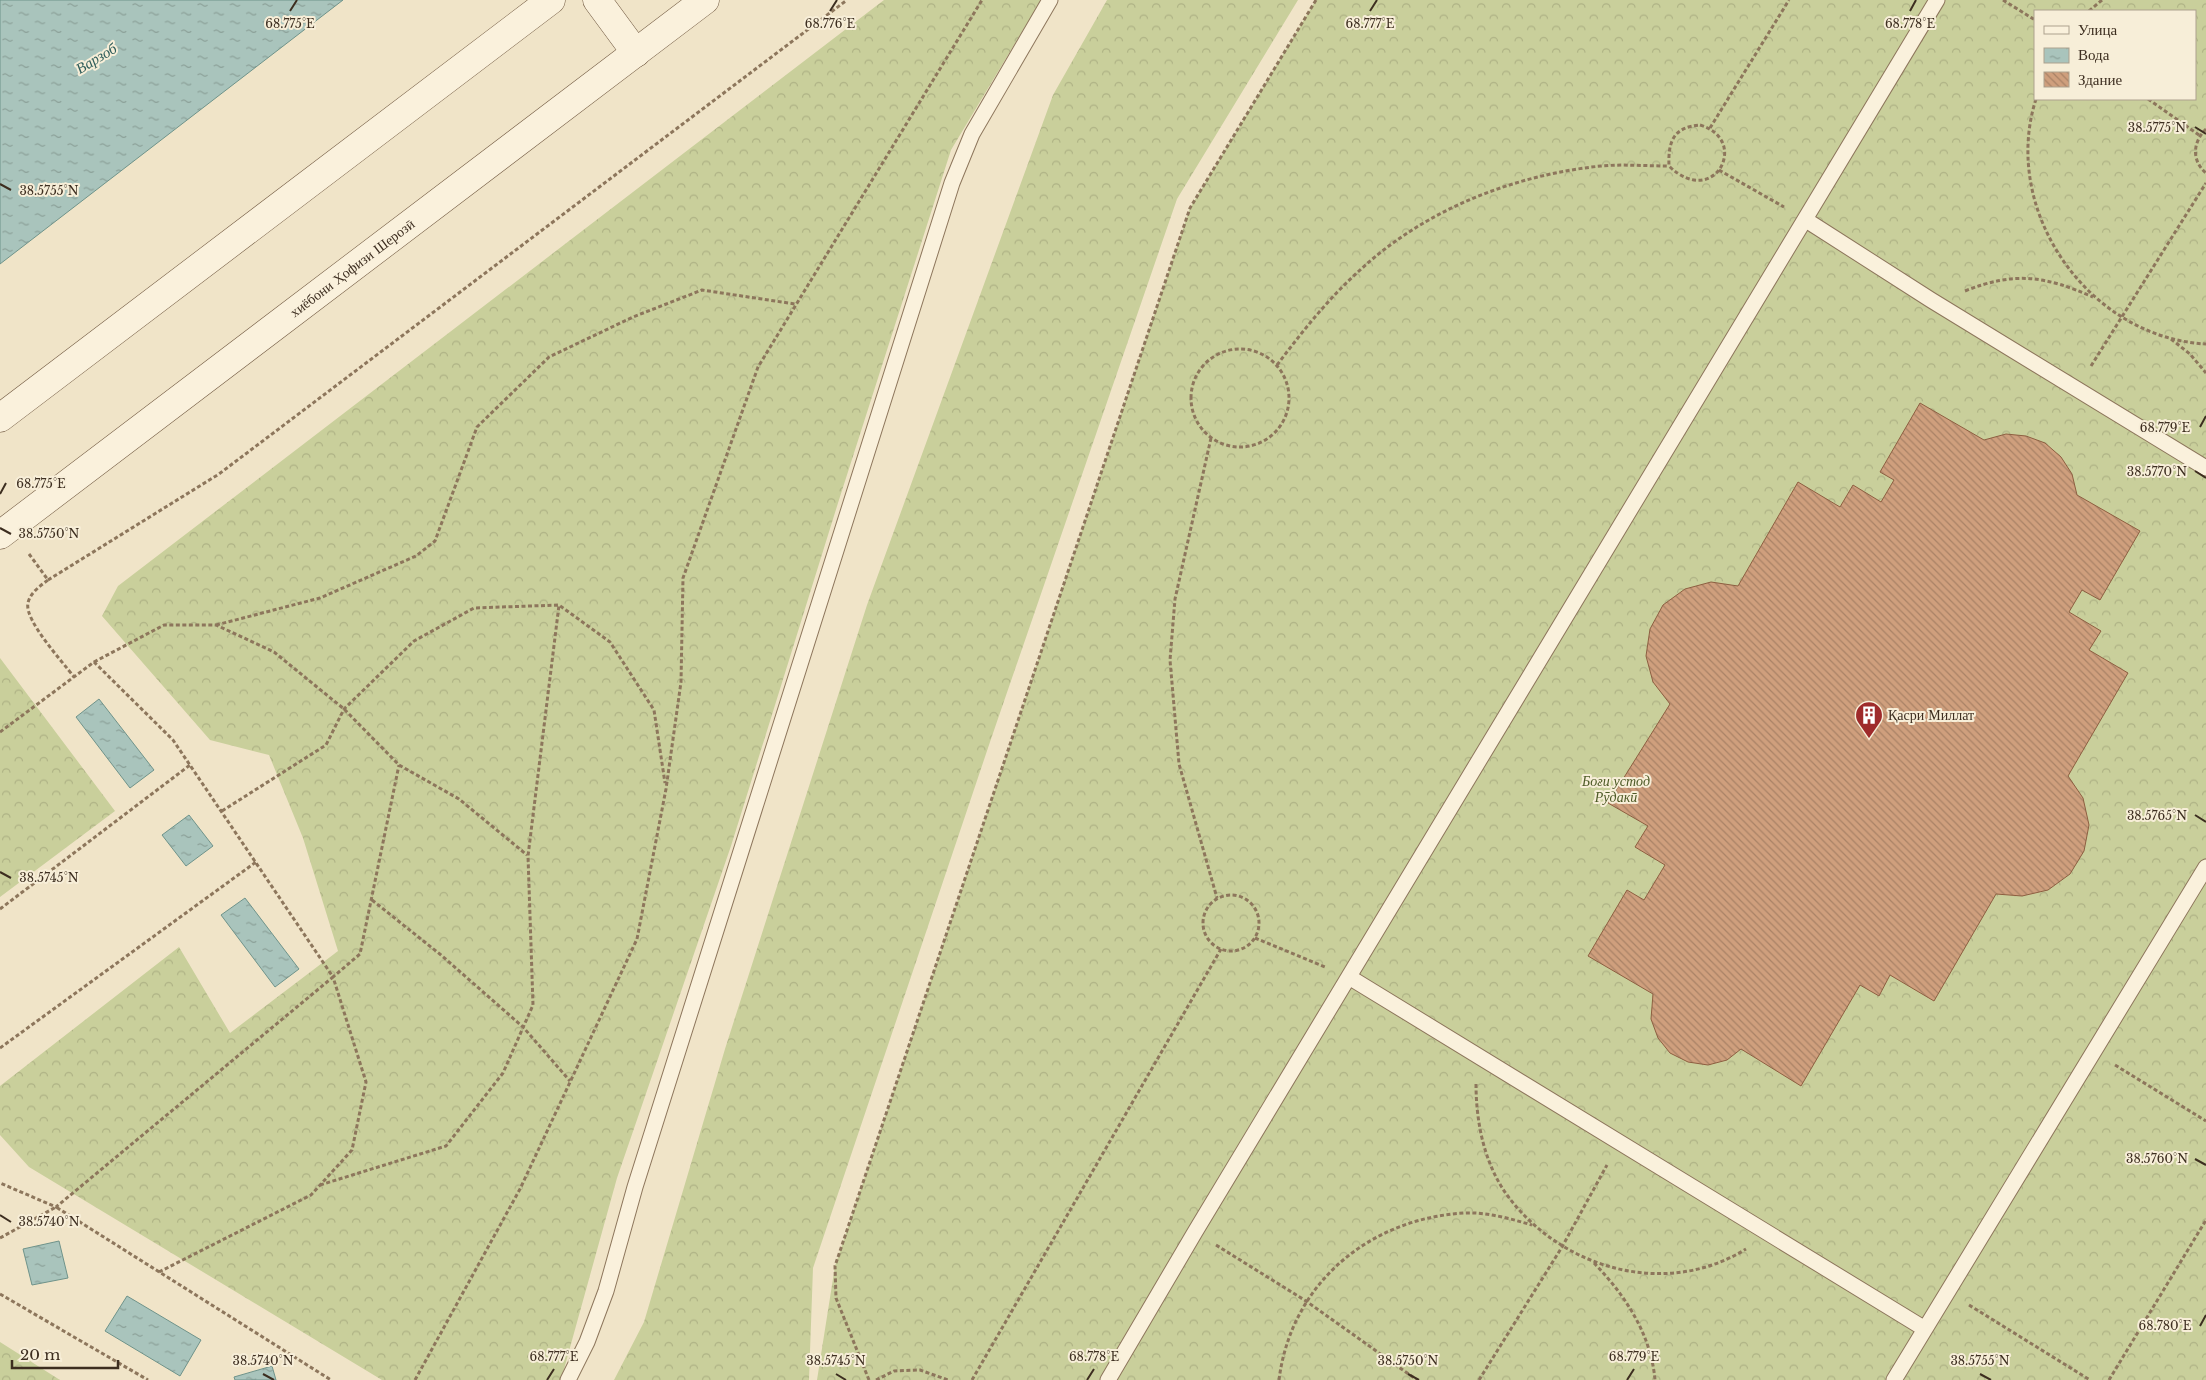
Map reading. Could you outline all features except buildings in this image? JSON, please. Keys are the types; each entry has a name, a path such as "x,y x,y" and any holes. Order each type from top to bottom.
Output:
{"main road":[{"path":"0,418 551,0"},
{"path":"597,0 636,53"},
{"name":"хиёбони Ҳофизи Шерозӣ","path":"5,531 705,0"}],"lane":[{"path":"568,1380 587,1342 606,1291 635,1187 952,183 972,134 1050,0"},
{"path":"1108,1380 1195,1232 1937,0"},
{"path":"1806,220 1931,300 2206,468"},
{"path":"1894,1380 2206,867"},
{"path":"1349,977 1925,1329"}],"path":[{"path":"74,676 34,624 27,611 28,601 33,592 48,580 219,474 846,0"},
{"path":"415,1380 520,1189 637,939 666,789 681,682 683,578 758,367 982,0"},
{"path":"869,1380 836,1298 835,1266 1190,208 1316,0"},
{"path":"1710,128 1789,0"},
{"path":"2003,0 2034,19"},
{"path":"2090,10 2102,0"},
{"path":"2036,100 2028,136 2029,166 2034,196 2043,225 2057,252 2074,277 2096,298 2123,318 2168,337 2206,344"},
{"path":"2149,100 2199,135"},
{"path":"1277,365 1313,318 1359,270 1413,230 1472,198 1545,175 1602,166 1670,166 1684,178 1694,181 1705,180 1720,170 1725,156 1724,145 1718,135 1710,128 1700,125 1688,126 1679,131 1672,140 1669,150 1670,166"},
{"path":"2206,128 2199,135 2195,146 2196,158 2201,169 2206,173"},
{"path":"1720,170 1806,220"},
{"path":"2076,389 2123,318 2206,183"},
{"path":"1931,300 1960,293 1986,282 2014,277 2042,279 2070,286 2096,298"},
{"path":"0,732 94,662 164,625 216,625 320,598 416,556 435,540 477,427 549,357 633,316 702,290 795,304"},
{"path":"2168,337 2190,354 2206,373"},
{"path":"1240,348 1261,353 1277,365 1287,383 1289,403 1282,423 1269,438 1250,446 1230,446 1211,438 1197,422 1191,403 1192,382 1203,364 1220,352 1240,348"},
{"path":"1211,438 1175,599 1170,660 1179,764 1217,898"},
{"path":"5,531 48,580"},
{"path":"222,811 326,745 344,709 414,641 474,608 559,605 610,642 654,710 666,789"},
{"path":"320,1185 446,1146 503,1073 534,1005 528,856 559,605"},
{"path":"216,625 274,652 344,709 398,765 459,799 528,856"},
{"path":"94,662 173,740 333,977 366,1082 352,1150 311,1195 159,1272"},
{"path":"0,909 190,764"},
{"path":"0,1238 56,1207 360,954 398,765"},
{"path":"0,1048 256,862"},
{"path":"1227,895 1247,900 1255,908 1259,917 1259,928 1256,938 1240,950 1230,951 1212,944 1206,935 1203,925 1204,915 1209,905 1217,898 1227,895"},
{"path":"372,900 441,955 523,1027 570,1081"},
{"path":"1256,938 1349,977"},
{"path":"972,1380 1221,949"},
{"path":"2093,1052 2206,1121"},
{"path":"1475,1054 1476,1095 1480,1132 1488,1157 1509,1198 1533,1225 1562,1246 1602,1265 1646,1274 1690,1271 1732,1258 1770,1234"},
{"path":"1479,1380 1562,1246 1619,1143"},
{"path":"0,1183 56,1207 331,1380"},
{"path":"1279,1380 1288,1337 1306,1301 1319,1283 1342,1259 1370,1240 1401,1225 1433,1216 1467,1213 1501,1216 1533,1225"},
{"path":"2109,1380 2206,1220"},
{"path":"1195,1232 1306,1301 1417,1380"},
{"path":"1592,1261 1616,1285 1634,1313 1647,1344 1655,1380"},
{"path":"1948,1291 2090,1380"},
{"path":"0,1294 148,1380"},
{"path":"876,1380 894,1371 920,1370 948,1380"}],"green space":[{"path":"884,0 1041,0 951,150 731,846 617,1178 561,1380 382,1380 29,1167 0,1135 0,1086 179,947 230,1033 338,951 303,838 269,755 210,740 102,616 118,586"},
{"path":"1107,0 1298,0 1177,199 991,739 813,1268 809,1380 614,1380 644,1322 725,1049 867,605 1053,95"},
{"name":"Боғи устод Рӯдакӣ","path":"1316,0 2206,0 2206,1380 817,1380 835,1266 1190,208"},
{"path":"0,658 115,811 0,897"},
{"path":"0,1342 60,1380 0,1380"}],"water":[{"name":"Варзоб","path":"0,0 343,0 0,264"},
{"path":"99,699 154,770 130,788 76,717"},
{"path":"189,815 213,846 186,866 162,835"},
{"path":"245,898 299,969 275,987 221,915"},
{"path":"59,1241 68,1278 32,1285 23,1249"},
{"path":"127,1296 201,1340 180,1376 105,1331"},
{"path":"272,1366 276,1380 235,1380 234,1377"}],"place":[{"name":"Қасри Миллат","path":"1869,739"}]}
